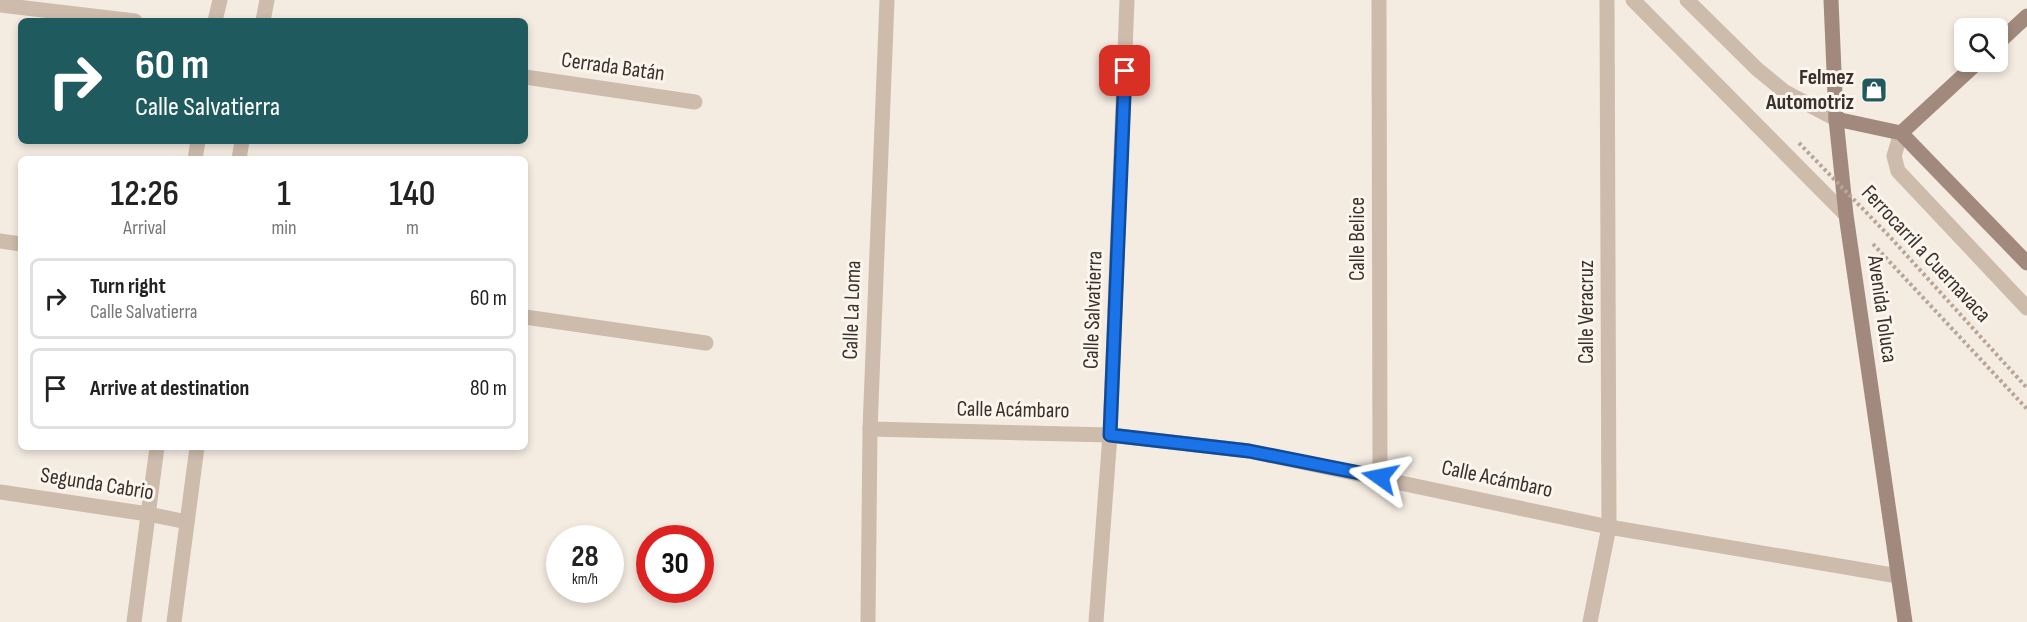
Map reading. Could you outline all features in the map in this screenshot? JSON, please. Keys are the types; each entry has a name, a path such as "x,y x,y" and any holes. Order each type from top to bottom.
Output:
{"street":[{"path":"216,18 220,0"},
{"path":"264,18 267,0"},
{"name":"Calle La Loma","path":"868,622 870,429 887,0"},
{"name":"Calle Salvatierra","path":"1096,622 1110,435 1127,0"},
{"name":"Calle Belice","path":"1379,0 1380,477"},
{"name":"Calle Veracruz","path":"1590,622 1609,527 1607,0"},
{"path":"1633,0 1846,215"},
{"path":"1687,0 1757,69 1785,92 1836,119 1901,133 2027,263"},
{"name":"Avenida Toluca","path":"1831,0 1836,119 1846,215 1905,622"},
{"path":"0,5 110,18"},
{"path":"2008,34 2027,16"},
{"path":"1967,72 1901,133 1894,156 1898,171 2027,308"},
{"name":"Cerrada Batán","path":"528,77 695,102"},
{"path":"0,241 18,244"},
{"path":"528,317 705,343"},
{"name":"Calle Acámbaro","path":"870,429 1110,435 1249,451 1609,527 1898,576"},
{"path":"134,622 157,450"},
{"path":"174,622 197,450"},
{"name":"Segunda Cabrio","path":"0,492 187,522"}],"path":[{"name":"Ferrocarril a Cuernavaca","path":"1799,143 1890,238 2027,388"},
{"path":"1846,215 2027,409"}],"place":[{"name":"Felmez Automotriz","path":"1874,90"}],"route":[{"path":"1125,71 1110,435 1249,451 1380,477"}]}
